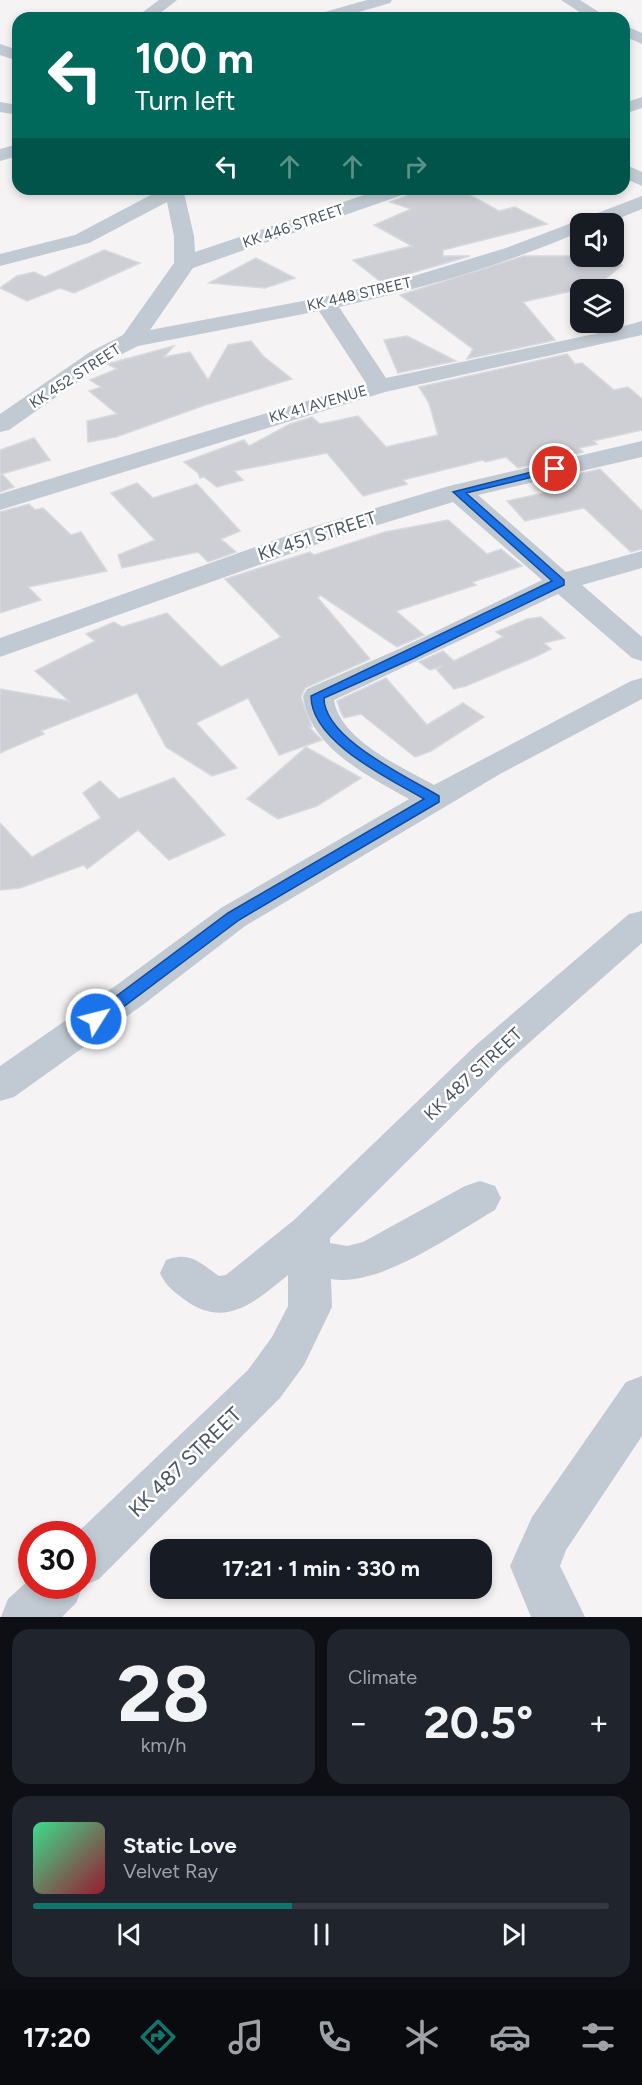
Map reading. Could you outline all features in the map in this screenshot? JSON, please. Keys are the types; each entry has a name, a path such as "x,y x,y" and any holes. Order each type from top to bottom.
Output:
{"street":[{"path":"152,12 169,0"},
{"path":"341,12 384,0"},
{"path":"569,0 587,12"},
{"path":"0,49 12,61"},
{"path":"0,260 82,238 166,195"},
{"path":"177,195 184,236 185,263"},
{"name":"KK 446 STREET","path":"185,263 383,195"},
{"path":"614,213 642,202"},
{"name":"KK 448 STREET","path":"131,340 325,303 505,256 570,229"},
{"name":"KK 452 STREET","path":"0,425 98,357 131,340 185,263"},
{"path":"325,303 380,386"},
{"name":"KK 41 AVENUE","path":"0,502 380,386 603,339 642,328"},
{"name":"KK 451 STREET","path":"0,648 319,534 458,492 642,449"},
{"path":"458,492 642,652"},
{"path":"434,799 355,752 338,736 318,707 318,696 410,655 560,582 642,559"},
{"path":"0,1086 131,994 233,917 489,766 642,687"},
{"name":"KK 487 STREET","path":"181,1273 209,1293 229,1294 239,1290 309,1244 490,1055 642,923"},
{"path":"309,1244 347,1264 372,1258 480,1198"},
{"name":"KK 487 STREET","path":"96,1548 264,1384 288,1351 310,1307 309,1244"},
{"path":"560,1617 546,1596 535,1566 549,1534 642,1397"},
{"path":"26,1617 45,1599"}],"building":[{"path":"409,195 470,195 499,211 515,207 547,224 443,250 443,256 470,256 381,282 353,260 412,246 374,225 411,209 390,202"},
{"path":"104,250 140,263 74,293 60,288 27,301 0,288 17,276 34,272 45,277"},
{"path":"524,256 570,256 570,267 620,267 605,279 570,279 570,291 523,302 555,340 467,359 473,349 400,295"},
{"path":"256,258 295,278 265,288 209,283"},
{"path":"407,336 456,361 398,373 384,340"},
{"path":"251,341 263,356 292,379 205,405 116,437 88,442 87,421 117,414 89,391 101,387 90,380 117,369 107,364 174,346 164,357 190,352 208,380 228,345"},
{"path":"567,354 575,364 582,363 614,390 628,387 642,399 642,430 593,441 597,444 579,448 583,452 518,468 506,457 485,462 483,460 403,480 407,484 363,496 327,453 234,471 243,480 217,487 204,477 200,478 198,473 184,462 244,440 249,446 290,424 312,417 320,424 358,416 386,447 438,435 429,403 419,387"},
{"path":"34,438 50,460 2,474 14,487 0,492 0,450"},
{"path":"600,469 642,511 642,549 631,552 584,508 525,521 507,501 544,493 535,484"},
{"path":"137,483 153,498 197,484 240,531 221,539 236,552 208,562 198,552 122,568 118,555 155,540 111,493"},
{"path":"29,504 35,510 43,508 71,535 81,532 107,571 28,587 41,600 0,613 0,512"},
{"path":"448,520 487,554 501,549 522,566 472,582 476,585 396,611 424,635 397,647 320,595 318,598 370,659 305,688 301,697 312,727 309,727 322,740 279,755 248,698 196,723 237,768 212,776 166,747 137,693 41,731 44,734 0,753 0,689 69,701 35,671 95,641 86,634 114,622 122,627 167,613 221,667 281,637 225,579 310,552 314,555 385,532"},
{"path":"541,617 565,638 544,643 551,649 466,686 454,689 436,669 442,666 430,670 419,662 443,651 454,661 503,637 496,632 527,619"},
{"path":"386,678 427,725 463,703 484,717 431,751 415,757 361,714 344,718 341,713 337,701"},
{"path":"306,747 361,778 317,806 278,819 247,799"},
{"path":"174,778 225,835 169,860 138,830 87,869 84,865 20,888 0,890 0,823 32,857 101,818 83,793 100,781 119,799"}],"route":[{"path":"96,1019 233,917 434,799 355,752 326,721 318,707 318,696 410,655 560,582 458,492 555,469"}]}
